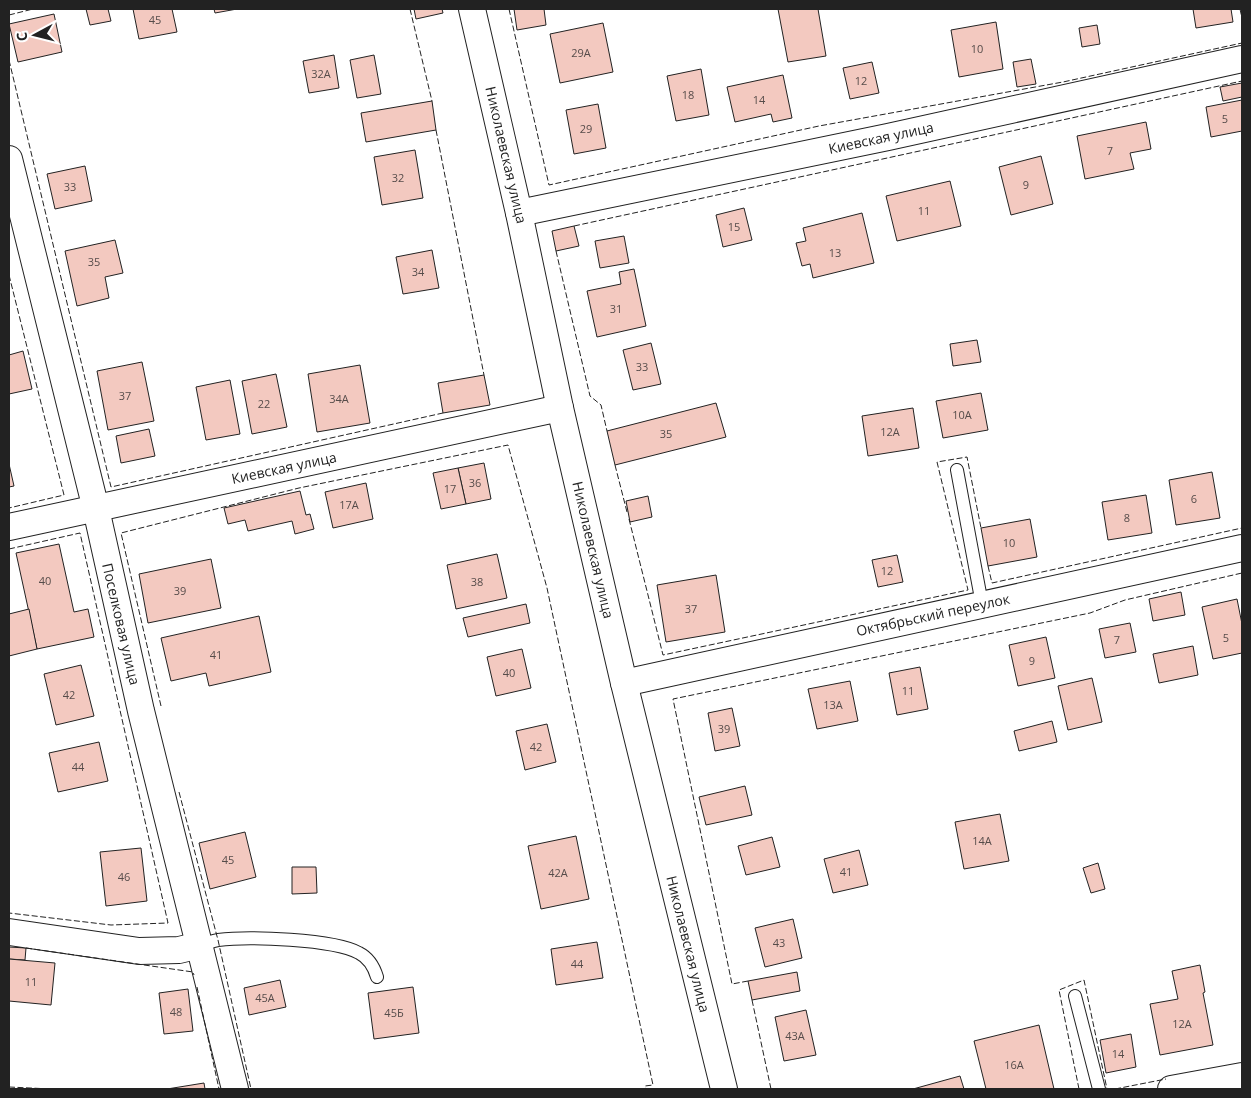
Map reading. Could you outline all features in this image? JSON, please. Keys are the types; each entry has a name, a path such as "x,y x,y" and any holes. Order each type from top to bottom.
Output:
{"street":[{"name":"Николаевская улица","path":"472,9 520,214 560,408 624,682 724,1089"},
{"name":"Киевская улица","path":"520,214 888,137 1242,59"},
{"name":"Поселковая улица","path":"9,159 96,509 140,711 235,1089"},
{"name":"Киевская улица","path":"9,527 560,408"},
{"name":"Октябрьский переулок","path":"624,682 1242,548"},
{"path":"9,932 139,951 180,950 200,945"},
{"path":"1171,1089 1242,1076"}],"lane":[{"path":"957,470 982,604"},
{"path":"200,945 218,940 286,939 337,946 359,952 370,961 377,977"},
{"path":"1075,996 1100,1089"}],"building":[{"path":"86,9 108,9 111,21 90,25"},
{"path":"133,9 172,9 177,32 139,39"},
{"path":"214,9 237,9 215,13"},
{"path":"414,9 442,9 443,13 416,19"},
{"path":"514,9 544,9 546,25 517,30"},
{"path":"778,9 818,9 826,56 788,62"},
{"path":"1193,9 1231,9 1233,22 1196,28"},
{"path":"54,14 62,52 18,62 9,24"},
{"path":"996,22 1003,69 959,77 951,30"},
{"path":"603,23 613,72 560,83 550,34"},
{"path":"1097,25 1100,44 1082,47 1079,28"},
{"path":"334,55 339,88 309,93 303,61"},
{"path":"374,55 381,94 357,98 350,60"},
{"path":"1031,59 1036,84 1017,87 1013,62"},
{"path":"872,62 879,93 850,99 843,68"},
{"path":"701,69 709,115 676,121 667,76"},
{"path":"783,75 792,118 773,122 771,114 735,122 727,87"},
{"path":"1242,83 1242,97 1223,101 1220,87"},
{"path":"1242,100 1242,131 1211,137 1206,107"},
{"path":"432,101 436,130 366,142 361,113"},
{"path":"598,104 606,148 574,154 566,110"},
{"path":"1146,122 1151,149 1130,153 1134,169 1085,179 1077,136"},
{"path":"415,150 423,198 382,205 374,157"},
{"path":"1041,156 1053,204 1011,215 999,167"},
{"path":"85,166 92,201 55,209 47,174"},
{"path":"950,181 961,226 897,241 886,196"},
{"path":"744,208 752,240 723,247 716,215"},
{"path":"862,213 874,263 813,278 810,264 802,266 796,243 806,241 803,228"},
{"path":"574,226 579,246 556,251 552,231"},
{"path":"624,236 629,263 600,268 595,241"},
{"path":"115,240 123,273 105,277 109,298 77,306 65,251"},
{"path":"432,250 439,288 403,294 396,257"},
{"path":"634,269 646,326 597,337 587,291 621,284 619,272"},
{"path":"977,340 981,362 953,366 950,344"},
{"path":"651,343 661,384 633,390 623,350"},
{"path":"23,351 32,389 9,394 9,355"},
{"path":"142,362 154,421 108,430 97,371"},
{"path":"360,365 370,423 317,432 308,374"},
{"path":"276,374 287,427 252,434 242,381"},
{"path":"484,375 490,405 443,413 438,383"},
{"path":"230,380 240,434 206,440 196,387"},
{"path":"981,393 988,430 943,438 936,401"},
{"path":"716,403 726,437 615,465 607,431"},
{"path":"913,408 919,448 868,456 862,416"},
{"path":"149,429 155,456 121,463 116,436"},
{"path":"484,463 491,499 466,504 458,468"},
{"path":"9,464 14,486 9,487"},
{"path":"458,468 466,504 441,509 433,473"},
{"path":"1212,472 1220,518 1176,525 1169,480"},
{"path":"366,483 373,519 333,528 325,492"},
{"path":"300,491 306,515 310,514 314,529 295,534 292,521 248,531 245,520 228,524 224,508"},
{"path":"1146,495 1152,533 1108,540 1102,502"},
{"path":"648,496 652,517 630,522 626,501"},
{"path":"1030,519 1037,557 988,566 981,528"},
{"path":"59,544 74,612 88,609 94,637 37,649 16,553"},
{"path":"497,554 507,598 456,609 447,565"},
{"path":"897,555 903,582 878,587 872,560"},
{"path":"211,559 221,608 148,623 139,574"},
{"path":"716,575 725,632 666,642 657,585"},
{"path":"1181,592 1185,615 1153,621 1149,599"},
{"path":"1237,599 1242,624 1242,653 1213,659 1202,607"},
{"path":"526,604 530,623 468,637 463,618"},
{"path":"29,609 37,649 9,656 9,614"},
{"path":"259,616 271,672 209,686 206,673 171,681 161,638"},
{"path":"1130,623 1136,652 1105,658 1099,629"},
{"path":"1046,637 1055,678 1018,686 1009,645"},
{"path":"1193,646 1198,675 1159,683 1153,654"},
{"path":"522,649 531,688 496,696 487,657"},
{"path":"81,665 94,716 56,725 44,674"},
{"path":"920,667 928,709 897,715 889,673"},
{"path":"1092,678 1102,722 1068,730 1058,686"},
{"path":"850,681 858,721 817,729 808,689"},
{"path":"732,708 740,746 715,751 708,713"},
{"path":"1052,721 1057,742 1019,751 1014,731"},
{"path":"547,724 556,762 525,770 516,731"},
{"path":"99,742 108,781 58,792 49,753"},
{"path":"745,786 752,815 706,825 699,797"},
{"path":"1000,814 1009,861 964,869 955,822"},
{"path":"245,832 256,877 210,889 199,843"},
{"path":"576,836 589,899 541,909 528,846"},
{"path":"772,837 780,867 746,875 738,846"},
{"path":"141,848 147,901 106,906 100,852"},
{"path":"859,850 868,885 833,893 824,859"},
{"path":"1098,863 1105,889 1091,893 1083,868"},
{"path":"292,867 316,867 317,893 292,894"},
{"path":"793,919 802,958 765,967 755,928"},
{"path":"597,942 603,978 556,985 551,949"},
{"path":"9,947 26,948 25,960 9,959"},
{"path":"9,959 55,963 51,1005 9,1001"},
{"path":"1200,965 1205,992 1203,993 1213,1045 1160,1055 1150,1004 1178,999 1172,971"},
{"path":"797,972 800,991 752,1000 748,981"},
{"path":"280,980 286,1007 249,1015 244,988"},
{"path":"413,987 419,1033 374,1039 368,993"},
{"path":"188,989 193,1031 164,1034 159,993"},
{"path":"806,1010 816,1055 784,1061 775,1017"},
{"path":"1039,1025 1054,1089 986,1089 974,1041"},
{"path":"1131,1034 1136,1067 1106,1073 1100,1040"},
{"path":"960,1076 964,1089 913,1089"},
{"path":"204,1083 205,1089 167,1089"}],"fence":[{"path":"9,15 33,9"},
{"path":"410,9 432,101"},
{"path":"509,9 549,185 819,126 1063,82 1242,43"},
{"path":"1240,9 1242,18"},
{"path":"9,60 111,487 443,413"},
{"path":"574,226 1242,81"},
{"path":"436,130 484,375"},
{"path":"556,251 590,396 601,405 607,431"},
{"path":"9,275 64,495 9,508"},
{"path":"161,706 121,533 299,488 508,445 547,588 653,1085 645,1086 646,1089"},
{"path":"629,519 663,655 968,590 937,462 967,457 981,528"},
{"path":"615,465 627,512"},
{"path":"988,566 992,583 1242,528"},
{"path":"9,549 80,533 168,923 111,925 9,913"},
{"path":"748,981 732,984 673,699 1090,613 1125,600 1242,573"},
{"path":"179,792 218,940 251,1089"},
{"path":"26,948 193,972 194,975"},
{"path":"1079,1089 1059,990 1084,980 1107,1089"},
{"path":"197,987 219,1089"},
{"path":"752,1000 771,1089"},
{"path":"1115,1089 1166,1079"},
{"path":"9,1087 51,1089"}]}
